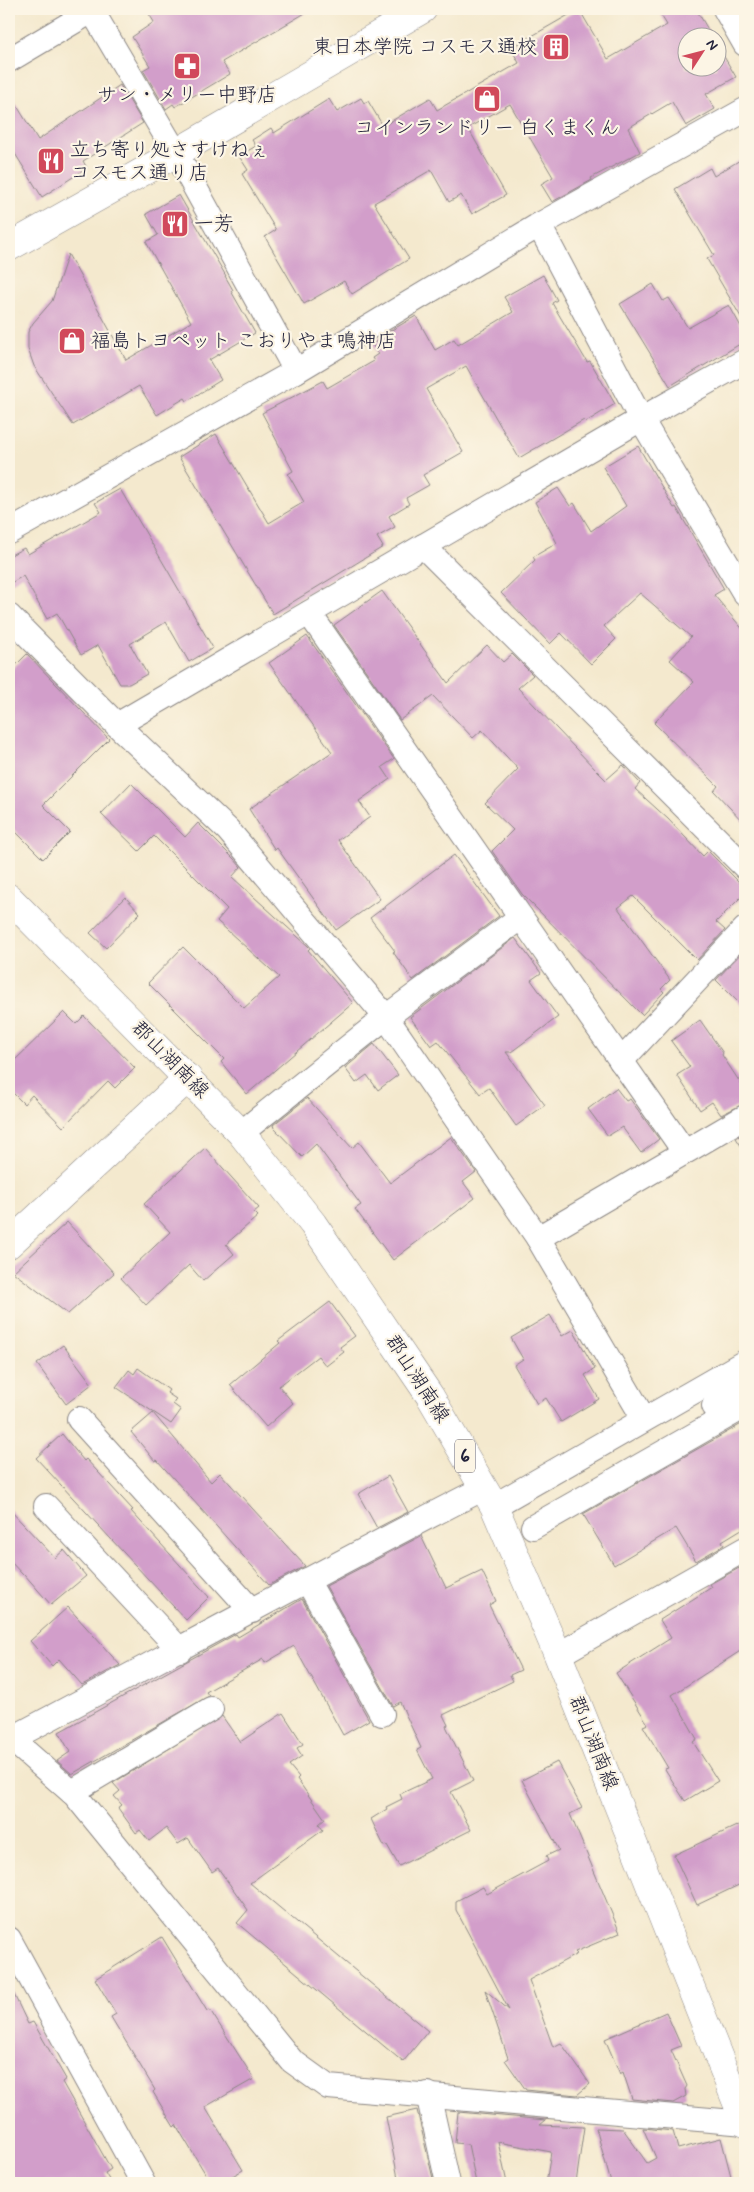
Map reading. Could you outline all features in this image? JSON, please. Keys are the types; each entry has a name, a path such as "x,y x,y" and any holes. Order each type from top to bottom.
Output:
{"main road":[{"path":"9,247 176,153 423,9"},
{"name":"郡山湖南線","path":"9,898 241,1133 312,1224 425,1388 489,1497 558,1655 745,2123"},
{"path":"9,1244 188,1078"}],"street":[{"path":"725,9 745,44"},
{"path":"9,60 93,10 176,153 296,371"},
{"path":"9,532 296,371 539,225 745,110"},
{"path":"539,225 641,419 745,594"},
{"path":"117,725 641,419 745,361"},
{"path":"423,546 745,867"},
{"path":"309,613 684,1151"},
{"path":"9,616 117,725 228,830 386,1017 538,1238 644,1419"},
{"path":"241,1133 386,1017 521,917"},
{"path":"621,1061 745,929"},
{"path":"538,1238 745,1116"},
{"path":"745,1362 644,1419 489,1497 307,1580 180,1650 10,1738 72,1792 292,2061 328,2087 428,2094 547,2107 745,2123"},
{"path":"745,1388 534,1518 745,1406"},
{"path":"79,1419 252,1611"},
{"path":"46,1506 180,1650"},
{"path":"558,1655 745,1549"},
{"path":"307,1580 382,1714"},
{"path":"72,1792 211,1709"},
{"path":"9,1939 15,1966 143,2183"},
{"path":"428,2094 448,2183"}],"building":[{"path":"146,9 312,9 222,62 230,74 175,107 173,104 166,109 143,70 150,66 132,37 154,22"},
{"path":"579,9 608,59 667,25 657,9 696,9 707,28 676,28 676,78 726,78 726,60 736,77 706,94 715,109 686,126 672,102 628,128 640,152 591,178 592,180 552,202 541,184 553,177 510,104 468,128 506,195 472,214 461,195 449,202 431,170 374,203 409,259 352,294 344,281 304,304 265,237 276,230 242,174 248,170 239,156 256,146 252,140 271,128 274,133 329,99 337,112 361,98 364,103 368,101 383,126 430,98 437,110 519,63 511,48"},
{"path":"120,85 143,123 83,161 87,168 42,197 9,144 9,93 38,140"},
{"path":"745,157 745,324 707,259 714,255 675,189 710,168 714,176"},
{"path":"179,195 226,276 233,290 231,291 255,333 209,360 221,380 187,401 185,398 157,415 139,386 73,425 34,366 28,349 28,332 33,323 52,301 68,254 126,360 191,322 146,242 158,235 146,214"},
{"path":"543,275 557,300 552,303 587,362 590,361 615,404 519,458 466,366 426,389 463,452 423,475 429,485 406,498 409,504 389,516 395,527 377,537 383,547 273,614 179,457 216,434 269,523 304,502 288,474 293,471 262,413 323,381 327,388 374,361 372,358 378,354 372,344 379,340 378,338 416,316 435,350 454,339 458,345 513,312 504,297"},
{"path":"653,284 663,301 669,298 688,328 729,305 745,334 745,341 670,386 620,304"},
{"path":"638,446 724,589 714,595 745,632 745,824 714,791 718,786 654,723 694,682 670,660 691,637 640,593 604,626 616,639 591,664 561,633 550,644 501,593 535,560 533,557 557,543 535,502 558,488 570,506 574,503 591,531 626,506 603,467"},
{"path":"120,489 213,648 189,662 166,622 130,644 147,674 129,684 120,684 98,645 81,655 57,613 47,619 23,576 9,584 9,556 24,548 28,554 101,512 95,503"},
{"path":"382,591 448,683 487,645 503,662 512,654 533,675 518,688 596,770 606,780 623,765 640,783 635,789 668,819 703,856 708,851 745,888 745,893 716,922 725,930 697,960 633,896 618,908 670,980 661,989 664,992 642,1015 522,894 492,851 513,830 485,803 518,769 482,730 473,738 433,696 400,720 334,625"},
{"path":"307,636 394,759 382,767 390,779 359,801 370,817 338,840 380,899 336,930 277,848 275,850 249,809 332,752 269,663"},
{"path":"27,654 109,739 43,805 70,832 43,859 9,825 9,672"},
{"path":"131,783 185,837 198,823 241,867 232,877 310,948 308,950 353,1003 247,1094 221,1062 224,1059 148,983 183,947 244,1008 279,977 217,921 227,909 154,836 139,851 101,814"},
{"path":"454,855 499,916 413,980 393,952 395,951 370,918"},
{"path":"125,897 140,913 106,948 90,933"},
{"path":"515,938 541,973 531,980 558,1017 511,1052 506,1052 545,1105 516,1126 489,1088 480,1094 438,1041 431,1046 410,1017"},
{"path":"745,951 745,1009 716,980"},
{"path":"64,1012 76,1024 84,1016 135,1068 115,1088 108,1081 63,1127 32,1095 24,1104 9,1089 9,1066"},
{"path":"700,1020 723,1053 722,1055 745,1090 745,1103 721,1115 712,1102 700,1110 677,1075 690,1067 671,1041"},
{"path":"374,1044 398,1075 378,1090 367,1075 356,1083 345,1068"},
{"path":"616,1088 626,1101 630,1099 659,1139 641,1153 622,1127 608,1136 588,1109"},
{"path":"307,1098 352,1148 359,1142 390,1183 451,1137 476,1172 463,1182 475,1198 393,1260 355,1209 361,1205 316,1144 302,1157 274,1128 273,1125"},
{"path":"745,1133 745,1152 736,1138"},
{"path":"205,1148 259,1208 254,1212 258,1216 226,1244 234,1254 203,1281 189,1265 146,1305 121,1278 170,1232 144,1204"},
{"path":"67,1222 114,1273 68,1314 13,1272"},
{"path":"330,1302 355,1336 340,1347 344,1352 326,1366 318,1356 279,1386 293,1403 266,1427 230,1385 280,1343 278,1341"},
{"path":"550,1315 562,1336 573,1330 595,1369 585,1375 599,1399 561,1422 546,1398 537,1404 514,1365 523,1359 511,1338"},
{"path":"63,1345 92,1384 66,1404 37,1364"},
{"path":"138,1368 169,1390 167,1393 176,1399 173,1404 181,1410 171,1424 116,1387 129,1370 134,1374"},
{"path":"153,1413 211,1482 220,1473 305,1566 269,1585 157,1460 155,1461 131,1432"},
{"path":"745,1422 745,1527 722,1541 724,1545 696,1561 676,1528 614,1565 583,1514"},
{"path":"62,1434 84,1461 86,1459 133,1510 131,1511 209,1597 186,1620 36,1458"},
{"path":"388,1476 408,1512 377,1528 358,1494"},
{"path":"9,1509 55,1558 64,1550 86,1576 51,1605 9,1560"},
{"path":"421,1536 446,1588 482,1571 496,1601 489,1605 521,1670 510,1675 513,1681 443,1715 448,1725 446,1726 473,1781 451,1792 471,1830 399,1866 387,1845 384,1846 371,1819 387,1809 386,1807 402,1799 400,1794 432,1779 417,1750 421,1748 400,1702 393,1706 326,1586"},
{"path":"739,1568 745,1579 745,1648 672,1695 697,1739 693,1742 718,1781 685,1801 665,1769 668,1768 643,1726 648,1724 616,1673 671,1638 660,1620 712,1587 710,1584"},
{"path":"302,1599 369,1720 343,1735 294,1646 265,1663 263,1659 206,1692 209,1696 72,1774 57,1761 70,1752 59,1732 236,1634 238,1637"},
{"path":"68,1607 120,1665 82,1685 59,1659 52,1666 30,1641"},
{"path":"283,1713 303,1744 297,1748 302,1756 289,1765 299,1777 297,1779 325,1819 319,1824 323,1830 250,1883 428,2031 403,2062 237,1923 248,1910 218,1868 212,1872 188,1838 178,1844 166,1828 149,1841 140,1830 136,1833 118,1808 122,1805 114,1796 120,1791 113,1783 222,1716 240,1742"},
{"path":"557,1762 582,1808 570,1814 620,1933 575,1952 577,1954 529,1980 553,2047 561,2043 590,2084 577,2095 526,2090 505,2060 508,2058 485,1990 509,2010 456,1910 456,1901 483,1887 487,1894 548,1861 546,1856 559,1850 522,1780"},
{"path":"745,1822 745,1882 697,1905 674,1855"},
{"path":"162,1937 207,2011 210,2010 254,2079 205,2107 243,2170 220,2183 211,2183 176,2125 174,2127 153,2092 155,2090 111,2017 116,2014 95,1979"},
{"path":"9,1984 28,2024 33,2022 66,2079 62,2082 111,2169 105,2173 111,2183 17,2183 9,2170"},
{"path":"666,2012 681,2046 671,2050 687,2086 685,2089 686,2096 673,2103 632,2099 623,2072 620,2074 605,2039"},
{"path":"417,2110 434,2183 399,2183 386,2117"},
{"path":"458,2112 546,2120 540,2125 584,2127 576,2183 546,2183 551,2152 498,2142 507,2183 476,2183 468,2144 455,2143"},
{"path":"596,2128 623,2129 647,2163 656,2158 643,2128 673,2131 678,2149 721,2138 732,2180 719,2183 611,2183"}],"place":[{"name":"東日本学院 コスモス通校","path":"556,47"},
{"name":"サン・メリー中野店","path":"187,66"},
{"name":"コインランドリー 白くまくん","path":"487,99"},
{"name":"立ち寄り処さすけねぇ コスモス通り店","path":"51,161"},
{"name":"一芳","path":"175,224"},
{"name":"福島トヨペット こおりやま鳴神店","path":"72,341"}]}
